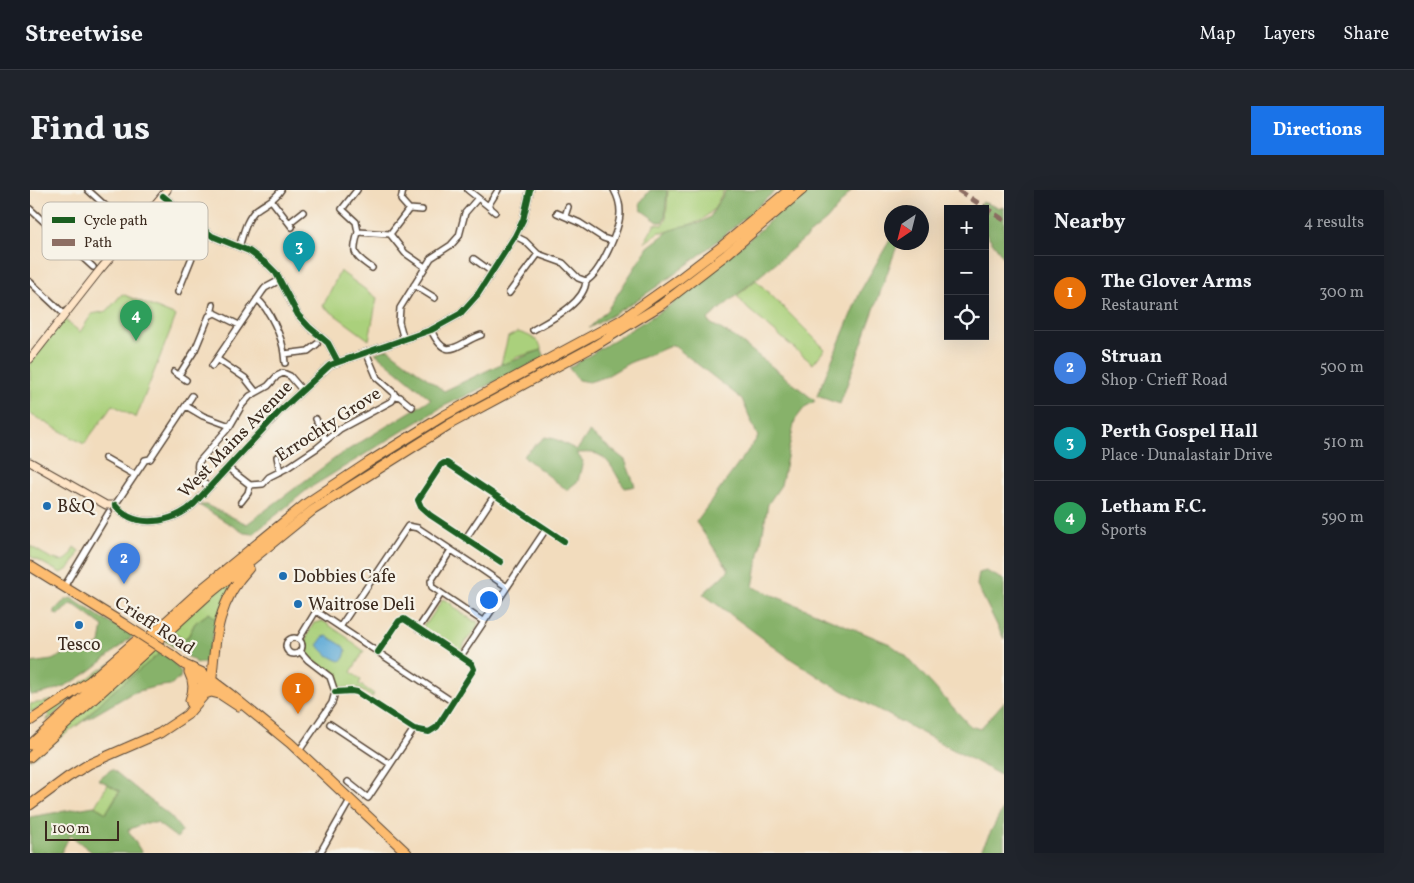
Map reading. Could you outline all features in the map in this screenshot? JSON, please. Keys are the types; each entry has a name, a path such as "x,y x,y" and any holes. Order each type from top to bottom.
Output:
{"highway":[{"path":"30,721 90,681 307,503 445,415 628,315 721,247 789,190"},
{"path":"30,757 208,595 313,510 450,424 591,348 662,305 728,254 802,190"},
{"path":"30,805 89,764 160,733 187,715 207,684 218,624 227,598 241,576 271,544"},
{"name":"Crieff Road","path":"30,566 172,655 207,684"},
{"path":"30,745 203,588"},
{"path":"185,666 191,675 193,683 193,693 187,710"},
{"path":"207,684 219,694 256,716"},
{"path":"175,722 207,684"},
{"path":"207,684 256,716 299,751 407,853"}],"street":[{"path":"88,190 101,202"},
{"path":"239,247 251,216 262,206 272,201 281,190"},
{"path":"337,216 357,190"},
{"path":"403,190 401,200 409,209 422,210"},
{"path":"468,190 495,212"},
{"path":"488,206 498,190"},
{"name":"West Mains Avenue","path":"30,462 106,505 114,506 118,510 137,519 152,521 169,519 189,509 280,412 330,365 432,330 460,314 478,294 515,236 523,220 530,190"},
{"path":"533,330 569,307 582,293 586,281 591,278 612,241 620,215 618,200 614,190"},
{"path":"165,193 174,202"},
{"path":"404,340 399,322 400,308 425,267 436,254 455,241 461,231 465,213 478,198"},
{"path":"272,201 290,225 303,212"},
{"path":"565,216 568,207"},
{"path":"30,209 42,220"},
{"path":"342,209 356,222 358,232 354,250 356,255 372,268"},
{"path":"390,234 409,209"},
{"path":"557,213 580,222 603,238 612,241"},
{"path":"358,232 390,234 405,253 425,267"},
{"path":"208,233 264,261 276,273 298,315 328,343 338,362"},
{"path":"515,236 525,241 538,254 562,263 578,278 586,281"},
{"path":"509,294 538,254"},
{"path":"474,258 492,272"},
{"path":"85,260 93,267"},
{"path":"30,358 108,260"},
{"path":"178,292 191,260"},
{"path":"212,366 265,288 280,280"},
{"path":"30,282 64,314"},
{"path":"414,285 435,298"},
{"path":"257,299 264,305 283,346 285,363"},
{"path":"186,380 177,374 195,350 213,305"},
{"path":"211,314 219,315 239,325"},
{"path":"537,319 541,325"},
{"path":"432,330 438,343 449,349 454,349 481,335"},
{"path":"284,354 308,351 317,344"},
{"name":"Errochty Grove","path":"366,352 377,378 390,388 395,396 400,397 412,407"},
{"path":"217,359 245,378 256,392"},
{"path":"209,488 200,478 198,464 230,426 246,400 268,386 277,376 285,373 302,390"},
{"path":"114,506 145,460 150,459 192,396"},
{"name":"Errochty Grove","path":"250,485 263,484 269,477 317,448 340,429 388,405 395,396"},
{"path":"186,406 203,416 230,426"},
{"path":"316,419 326,440"},
{"path":"276,457 280,472"},
{"path":"105,458 135,475"},
{"path":"501,562 430,515 419,504 418,500 440,465 448,463 494,496 564,541"},
{"path":"228,468 250,485 248,493 241,502"},
{"path":"466,538 494,496"},
{"path":"64,587 109,512"},
{"path":"340,627 408,526 418,528 507,587"},
{"path":"460,656 546,529"},
{"path":"451,550 431,581 432,587 484,622"},
{"path":"418,628 441,594"},
{"path":"298,639 316,611 453,702"},
{"path":"335,692 352,690 357,692 414,729 429,732 437,727 474,669 472,664 404,619 399,620 378,652"},
{"path":"289,639 298,639 302,644 300,651 296,654 291,654 285,648 286,643 289,639"},
{"path":"299,751 332,703 335,692 330,677 308,660 300,651"},
{"path":"330,724 390,764"},
{"path":"368,798 414,729"},
{"path":"348,782 374,802"},
{"path":"320,853 350,800"}],"green space":[{"path":"650,190 667,190 663,222 658,222 641,210 640,203"},
{"path":"668,190 724,190 714,209 701,221 666,232 659,232 644,243 655,224 663,225 666,220"},
{"path":"726,190 776,190 687,265 639,299 589,328 608,309 648,247 669,231 700,223 710,217"},
{"path":"802,190 852,190 827,220 708,319 710,323 736,338 815,401 805,407 795,420 781,485 768,504 753,587 890,644 906,656 970,726 980,729 1004,702 1004,777 827,682 788,657 703,594 729,570 696,522 758,437 742,399 673,345 629,363 605,377 589,382 578,380 569,368 669,306 761,229"},
{"path":"982,202 1000,208 1004,207 1004,258 989,237 989,205 980,205"},
{"path":"884,250 895,250 840,404 817,396 861,290"},
{"path":"340,271 377,298 369,340 323,306"},
{"path":"756,280 825,349 813,364 748,309 737,296"},
{"path":"122,294 176,316 136,418 113,405 84,444 30,414 30,362 64,319 80,332 92,314 107,311"},
{"path":"518,332 536,340 542,350 517,357 507,364 501,364 508,337"},
{"path":"388,349 444,391 501,364 537,351 542,350 545,358 442,407 308,489 253,534 244,533 199,505 206,505 247,524 338,456 431,399 375,353"},
{"path":"589,432 625,460 635,486 625,488 610,464 597,454 576,453 583,461 578,481 567,490 523,456 545,437 555,439 577,450"},
{"path":"30,546 49,557 60,560 69,557 74,547 79,551 72,564 61,573 30,556"},
{"path":"247,564 216,618 209,613 195,623 188,636 183,639 175,633 165,641 160,639"},
{"path":"986,571 1004,580 1004,639 977,585 979,573"},
{"path":"71,598 108,622 124,628 133,636 98,665 73,682 45,693 30,695 30,663 52,660 64,654 76,655 82,651 91,651 100,643 103,626 76,606 71,604 58,615 55,614 55,610 60,605"},
{"path":"443,599 474,621 477,621 477,628 466,641 463,649 458,652 449,647 449,643 434,633 430,634 423,629 424,623 427,623"},
{"path":"209,613 216,618 208,663 197,663 165,641 175,633 183,639 188,637 195,623"},
{"path":"323,621 364,651 351,672 361,680 359,684 374,694 372,697 357,688 338,686 333,676 307,654 305,647 307,637 314,623"},
{"path":"153,648 160,653 105,698 82,722 30,760"},
{"path":"160,653 171,659 181,672 180,678 170,685 132,693 82,722 105,698"},
{"path":"112,662 47,721 49,715 40,708 30,712 30,704 59,698"},
{"path":"112,769 171,817 182,831 177,838 157,823 145,823 128,830 142,853 93,853 70,835 61,853 30,853 30,817 94,806 106,813 120,791 98,779"},
{"path":"108,784 119,791 106,813 95,806"},
{"path":"1004,807 1004,853 986,853 981,850"}],"water":[{"path":"327,636 343,646 346,651 344,658 340,661 319,647 318,644 323,637"}],"marked path":[{"path":"958,190 1004,220"}],"cycle path":[{"path":"115,505 123,513 143,521 165,519 185,511 194,504 280,411 330,365 431,330 460,314 478,294 515,236 523,220 530,190"},
{"path":"163,196 170,202"},
{"path":"208,233 249,251 268,265 276,273 298,315 328,343 338,362"},
{"path":"501,562 421,507 418,500 444,463 447,463 564,541"},
{"path":"335,692 357,692 414,729 429,732 437,727 474,669 472,664 404,619 399,621 378,652"}],"place":[{"name":"Perth Gospel Hall","path":"299,272"},
{"name":"Letham F.C.","path":"136,341"},
{"name":"B&Q","path":"47,506"},
{"name":"Dobbies Cafe","path":"283,576"},
{"name":"Struan","path":"124,584"},
{"name":"Waitrose Deli","path":"298,604"},
{"name":"Tesco","path":"79,625"},
{"name":"The Glover Arms","path":"298,714"}]}
